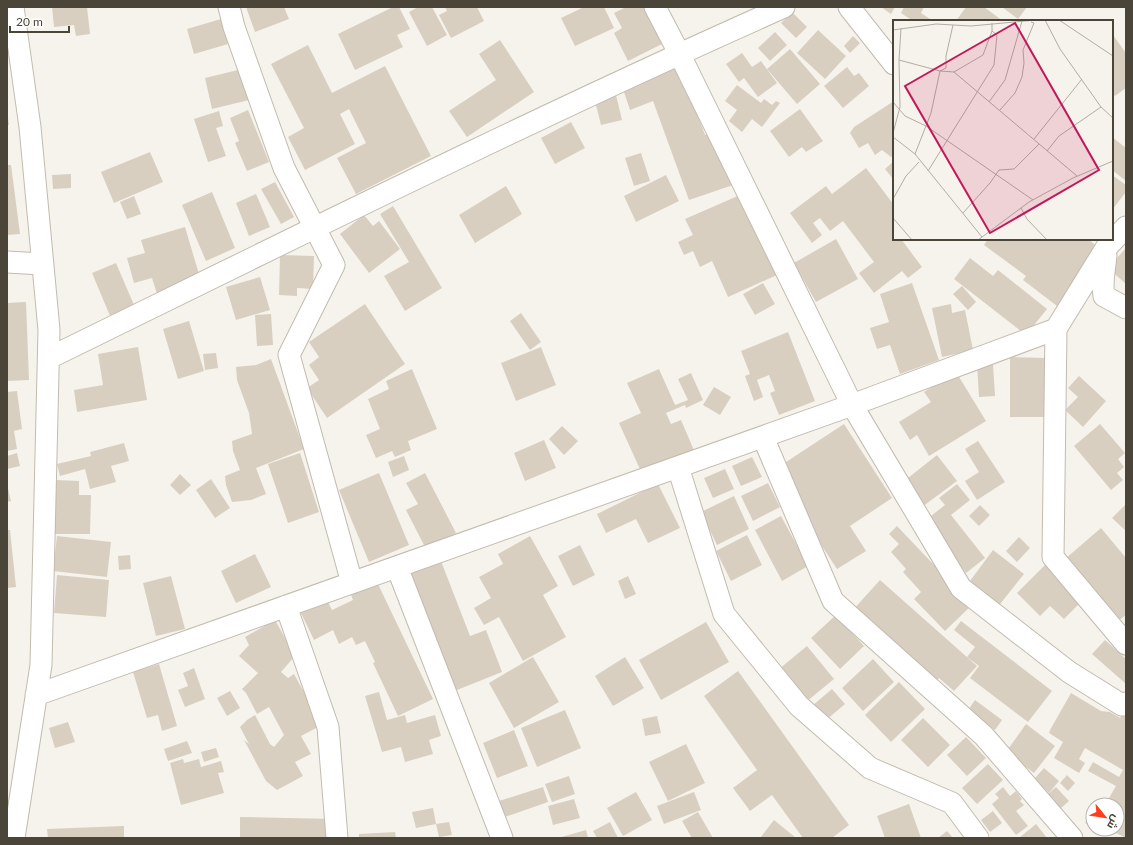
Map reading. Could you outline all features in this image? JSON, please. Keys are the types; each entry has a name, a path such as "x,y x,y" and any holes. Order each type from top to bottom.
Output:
{"street":[{"path":"13,7 30,127 49,330 41,665 14,838"},
{"path":"229,7 234,27 284,168 334,265 289,355 352,583"},
{"path":"655,7 680,53 852,405 961,588 1069,672 1122,705 1126,703"},
{"path":"49,358 315,228 680,53 784,7"},
{"path":"849,7 893,63"},
{"path":"1113,236 1126,227"},
{"path":"1101,244 1105,272 1101,285 1104,296 1126,308"},
{"path":"1101,244 1056,329 1052,557 1126,644"},
{"path":"7,262 43,264"},
{"path":"36,695 763,437 1056,329"},
{"path":"763,437 833,601 984,736 1072,838"},
{"path":"678,467 724,614 798,706 870,768 952,802 978,838"},
{"path":"397,567 502,838"},
{"path":"286,606 328,727 337,838"}],"building":[{"path":"52,7 87,7 90,34 76,36 74,25 54,27"},
{"path":"246,7 284,7 289,19 255,32"},
{"path":"393,7 399,7 410,29 397,35 403,47 355,70 338,34"},
{"path":"418,7 432,7 447,35 427,46 409,12"},
{"path":"445,7 477,7 484,21 451,38 439,15 447,11"},
{"path":"584,7 604,7 614,28 575,46 561,18"},
{"path":"626,7 644,7 662,44 628,61 614,33 622,28 614,13"},
{"path":"881,7 895,7 891,14"},
{"path":"904,7 924,7 921,13 932,20 912,20 901,13"},
{"path":"966,7 984,7 1002,20 957,20"},
{"path":"1002,7 1027,7 1018,19"},
{"path":"792,12 807,27 796,38 781,23"},
{"path":"221,19 228,44 194,54 187,29"},
{"path":"818,30 846,56 825,79 797,53"},
{"path":"775,32 787,45 770,61 758,48"},
{"path":"1113,35 1126,53 1126,88 1115,96 1113,93"},
{"path":"853,36 860,43 850,53 844,46"},
{"path":"500,40 534,92 467,137 449,111 496,80 479,54"},
{"path":"308,45 332,93 385,66 431,156 356,194 337,158 366,143 349,109 340,114 355,144 305,170 288,137 304,128 271,64"},
{"path":"790,49 820,84 797,104 767,69"},
{"path":"742,53 752,67 761,61 777,83 758,97 744,78 739,82 726,64"},
{"path":"680,66 705,135 714,132 733,185 689,200 653,101 630,110 622,86"},
{"path":"847,67 854,76 859,73 869,86 843,108 824,86"},
{"path":"242,69 249,100 212,109 205,78"},
{"path":"737,85 761,103 764,99 772,105 776,101 780,103 762,127 752,119 742,132 729,121 737,110 725,101"},
{"path":"616,95 622,120 601,125 595,101"},
{"path":"893,102 893,156 891,157 882,150 875,155 868,143 859,148 850,133 854,127"},
{"path":"800,109 823,141 806,152 802,147 789,157 770,131"},
{"path":"248,110 269,162 247,171 235,143 239,141 230,118"},
{"path":"7,111 9,125 7,125"},
{"path":"219,111 223,126 216,128 226,156 208,162 194,119"},
{"path":"571,122 585,148 555,164 541,138"},
{"path":"1113,138 1126,148 1126,181 1113,171"},
{"path":"150,152 163,182 114,203 101,172"},
{"path":"641,153 650,181 634,186 625,158"},
{"path":"893,162 893,179 885,169"},
{"path":"7,165 11,165 20,234 7,235"},
{"path":"866,168 893,204 893,240 902,240 922,267 908,278 902,271 874,293 859,273 874,262 843,221 830,231 820,218 813,223 822,235 812,243 790,213 826,186 832,194"},
{"path":"71,174 71,188 53,189 52,175"},
{"path":"666,175 679,201 636,222 624,196"},
{"path":"1113,176 1126,185 1126,192 1113,209"},
{"path":"275,182 294,217 281,224 261,189"},
{"path":"506,186 522,214 475,243 459,215"},
{"path":"212,192 235,248 206,261 182,205"},
{"path":"256,194 270,227 249,236 236,203"},
{"path":"740,195 777,275 728,297 712,261 700,267 693,251 684,255 678,242 693,235 685,219"},
{"path":"134,196 141,214 127,219 120,202"},
{"path":"393,206 442,288 405,311 384,276 409,262 380,214"},
{"path":"364,215 373,226 379,221 400,249 369,273 340,234"},
{"path":"185,227 201,281 157,294 152,278 134,283 127,258 145,253 141,240"},
{"path":"836,239 858,279 816,302 794,263"},
{"path":"987,240 1089,240 1100,249 1057,306 1023,280 1026,276 984,245"},
{"path":"1126,248 1126,284 1108,268"},
{"path":"280,255 314,256 313,289 297,288 297,296 279,295"},
{"path":"970,258 993,276 998,270 1047,309 1026,335 954,279"},
{"path":"116,263 137,312 113,323 92,273"},
{"path":"260,277 270,310 236,320 226,287"},
{"path":"763,283 775,304 755,315 743,294"},
{"path":"912,283 939,360 900,374 890,345 877,349 870,328 889,322 880,294"},
{"path":"962,286 976,302 968,310 953,294"},
{"path":"26,302 29,380 7,381 7,303"},
{"path":"365,304 405,364 327,418 307,388 319,380 309,365 319,357 309,342"},
{"path":"951,304 952,313 965,310 973,350 942,357 932,308"},
{"path":"521,313 541,342 530,350 510,321"},
{"path":"271,314 273,345 257,346 255,315"},
{"path":"189,321 204,371 178,379 163,329"},
{"path":"788,332 815,401 779,415 770,393 775,391 769,375 757,380 763,397 754,401 745,376 750,374 741,351"},
{"path":"138,347 147,400 77,412 74,390 103,385 98,354"},
{"path":"541,347 556,385 516,401 501,363"},
{"path":"216,353 218,368 205,370 203,354"},
{"path":"1010,357 1047,358 1046,417 1010,417"},
{"path":"271,359 304,449 256,468 266,494 251,500 232,502 226,485 225,476 240,470 233,451 232,441 252,434 249,413 237,380 236,367 256,365"},
{"path":"993,364 995,396 979,397 977,365"},
{"path":"412,369 437,429 408,441 411,450 395,457 392,451 376,458 366,435 380,429 368,399 389,389 386,381"},
{"path":"659,369 675,405 688,400 678,379 691,373 703,400 686,408 685,405 666,413 671,424 681,420 696,455 644,478 619,423 641,413 627,383"},
{"path":"956,372 986,421 929,456 917,435 910,440 899,422 931,402 924,392"},
{"path":"1079,376 1106,401 1083,427 1065,410 1078,397 1068,388"},
{"path":"714,387 731,397 720,415 703,405"},
{"path":"17,391 22,429 14,431 17,449 7,451 7,392"},
{"path":"844,424 892,498 850,526 866,551 837,569 794,503 801,498 780,466"},
{"path":"1100,424 1125,453 1118,459 1124,467 1117,473 1123,480 1111,490 1074,446"},
{"path":"562,426 578,441 564,455 549,439"},
{"path":"544,440 556,468 525,481 514,453"},
{"path":"978,441 1005,482 977,500 965,481 979,472 965,449"},
{"path":"124,443 129,461 111,466 116,482 90,489 85,469 60,476 57,464 91,456 90,452"},
{"path":"17,453 20,466 7,469 7,456"},
{"path":"300,453 319,512 288,523 268,464"},
{"path":"937,455 957,481 922,507 903,482"},
{"path":"404,456 409,470 393,477 388,462"},
{"path":"752,457 762,477 741,486 732,466"},
{"path":"725,469 734,489 713,498 704,478"},
{"path":"379,473 409,545 369,562 339,490"},
{"path":"425,473 456,533 426,549 406,510 418,504 406,483"},
{"path":"180,474 191,485 180,495 170,485"},
{"path":"211,479 230,508 215,518 196,490"},
{"path":"56,480 79,481 79,495 91,495 90,534 54,534"},
{"path":"768,483 780,507 753,521 741,496"},
{"path":"7,484 11,501 7,502"},
{"path":"658,484 680,528 648,543 636,519 606,533 597,514"},
{"path":"957,484 970,500 951,515 985,558 966,573 927,519 945,505 939,498"},
{"path":"734,496 749,529 717,545 701,512"},
{"path":"1126,504 1126,531 1112,518"},
{"path":"980,505 990,515 979,526 969,516"},
{"path":"781,516 808,566 782,581 755,530"},
{"path":"897,526 972,605 945,631 914,599 921,592 903,572 906,569 891,552 899,544 889,534"},
{"path":"1101,528 1126,558 1126,615 1118,621 1065,559"},
{"path":"7,530 10,530 16,587 7,588"},
{"path":"747,535 762,565 731,581 716,551"},
{"path":"57,536 111,542 107,577 53,571"},
{"path":"530,536 558,586 543,595 566,637 523,661 499,617 484,625 474,608 491,598 479,577 503,564 498,554"},
{"path":"1019,537 1030,548 1017,562 1006,551"},
{"path":"580,545 595,575 573,586 558,556"},
{"path":"993,550 1024,574 997,608 967,585"},
{"path":"255,554 271,587 236,603 221,571"},
{"path":"130,555 131,569 119,570 118,556"},
{"path":"441,561 470,636 486,630 502,672 452,692 406,575"},
{"path":"1047,563 1084,599 1064,619 1050,606 1040,616 1017,593"},
{"path":"57,575 109,580 106,617 54,613"},
{"path":"171,576 185,629 156,636 143,583"},
{"path":"628,576 636,594 625,599 618,581"},
{"path":"880,580 977,666 954,691 939,678 934,682 853,610"},
{"path":"377,582 433,699 398,716 373,663 375,662 365,641 356,645 352,637 339,644 333,630 314,640 300,611 326,598 332,610 353,600 351,595"},
{"path":"836,615 864,646 840,669 811,638"},
{"path":"275,620 295,656 281,672 288,678 294,674 322,725 301,736 311,754 295,762 303,776 277,790 266,781 244,740 249,744 240,727 255,715 270,744 274,747 284,735 269,707 257,714 246,693 242,689 258,673 239,656 249,645 245,637"},
{"path":"961,621 1052,691 1028,722 970,678 979,666 967,657 975,647 954,630"},
{"path":"706,622 729,662 661,700 639,660"},
{"path":"1105,640 1126,659 1126,684 1092,654"},
{"path":"807,646 834,679 806,702 779,669"},
{"path":"533,657 559,702 514,728 489,683"},
{"path":"625,657 644,688 613,706 595,676"},
{"path":"873,659 894,682 863,711 842,688"},
{"path":"159,664 177,726 162,731 158,715 147,718 133,672"},
{"path":"194,668 205,699 185,707 178,690 188,686 183,673"},
{"path":"738,671 849,825 832,838 803,838 772,795 750,811 733,788 757,770 704,696"},
{"path":"899,682 925,709 891,742 865,715"},
{"path":"832,689 845,704 825,721 812,706"},
{"path":"230,691 240,708 227,716 217,698"},
{"path":"379,692 387,720 405,715 407,723 435,715 441,736 429,740 433,754 405,762 401,747 382,752 365,696"},
{"path":"1071,693 1101,711 1110,712 1120,718 1126,708 1126,838 1124,837 1125,797 1110,797 1116,786 1088,771 1093,762 1119,777 1123,770 1085,748 1079,759 1085,763 1079,773 1054,758 1063,742 1049,733"},
{"path":"975,700 1002,720 995,730 968,710"},
{"path":"565,710 581,748 537,767 521,728"},
{"path":"657,716 661,733 645,736 642,719"},
{"path":"923,718 950,745 928,767 901,740"},
{"path":"68,722 75,742 55,748 49,728"},
{"path":"1026,724 1055,746 1034,773 1006,752"},
{"path":"514,730 528,766 497,778 483,743"},
{"path":"966,737 986,758 967,776 947,755"},
{"path":"187,741 192,753 168,761 164,749"},
{"path":"686,744 705,783 668,801 649,762"},
{"path":"216,748 219,757 204,762 201,752"},
{"path":"183,759 184,763 199,759 201,767 221,761 224,772 218,773 224,793 181,805 170,763"},
{"path":"988,764 1003,780 977,804 962,788"},
{"path":"1044,768 1059,781 1049,793 1034,779"},
{"path":"1067,775 1075,783 1068,791 1060,783"},
{"path":"569,776 575,794 552,802 545,784"},
{"path":"543,787 548,802 505,817 499,801"},
{"path":"1003,787 1010,796 1016,791 1022,799 1020,801 1024,805 1016,811 1028,826 1016,835 992,804 999,798 995,794"},
{"path":"1056,787 1069,801 1060,809 1048,794"},
{"path":"636,792 652,820 623,836 607,808"},
{"path":"694,792 701,810 664,824 657,806"},
{"path":"574,799 580,818 553,825 548,806"},
{"path":"909,804 921,838 885,838 877,816"},
{"path":"433,808 436,824 416,828 412,812"},
{"path":"993,811 1002,823 990,832 981,820"},
{"path":"698,812 713,838 692,838 682,821"},
{"path":"240,817 334,819 334,838 240,838"},
{"path":"774,820 796,838 760,838"},
{"path":"449,822 452,835 439,837 436,824"},
{"path":"610,822 618,838 597,838 593,831"},
{"path":"1036,824 1047,838 1019,838"},
{"path":"124,826 124,838 48,838 47,829"},
{"path":"586,830 588,838 558,838"},
{"path":"947,831 953,838 938,838"},
{"path":"395,832 396,838 359,838 359,834"}]}
